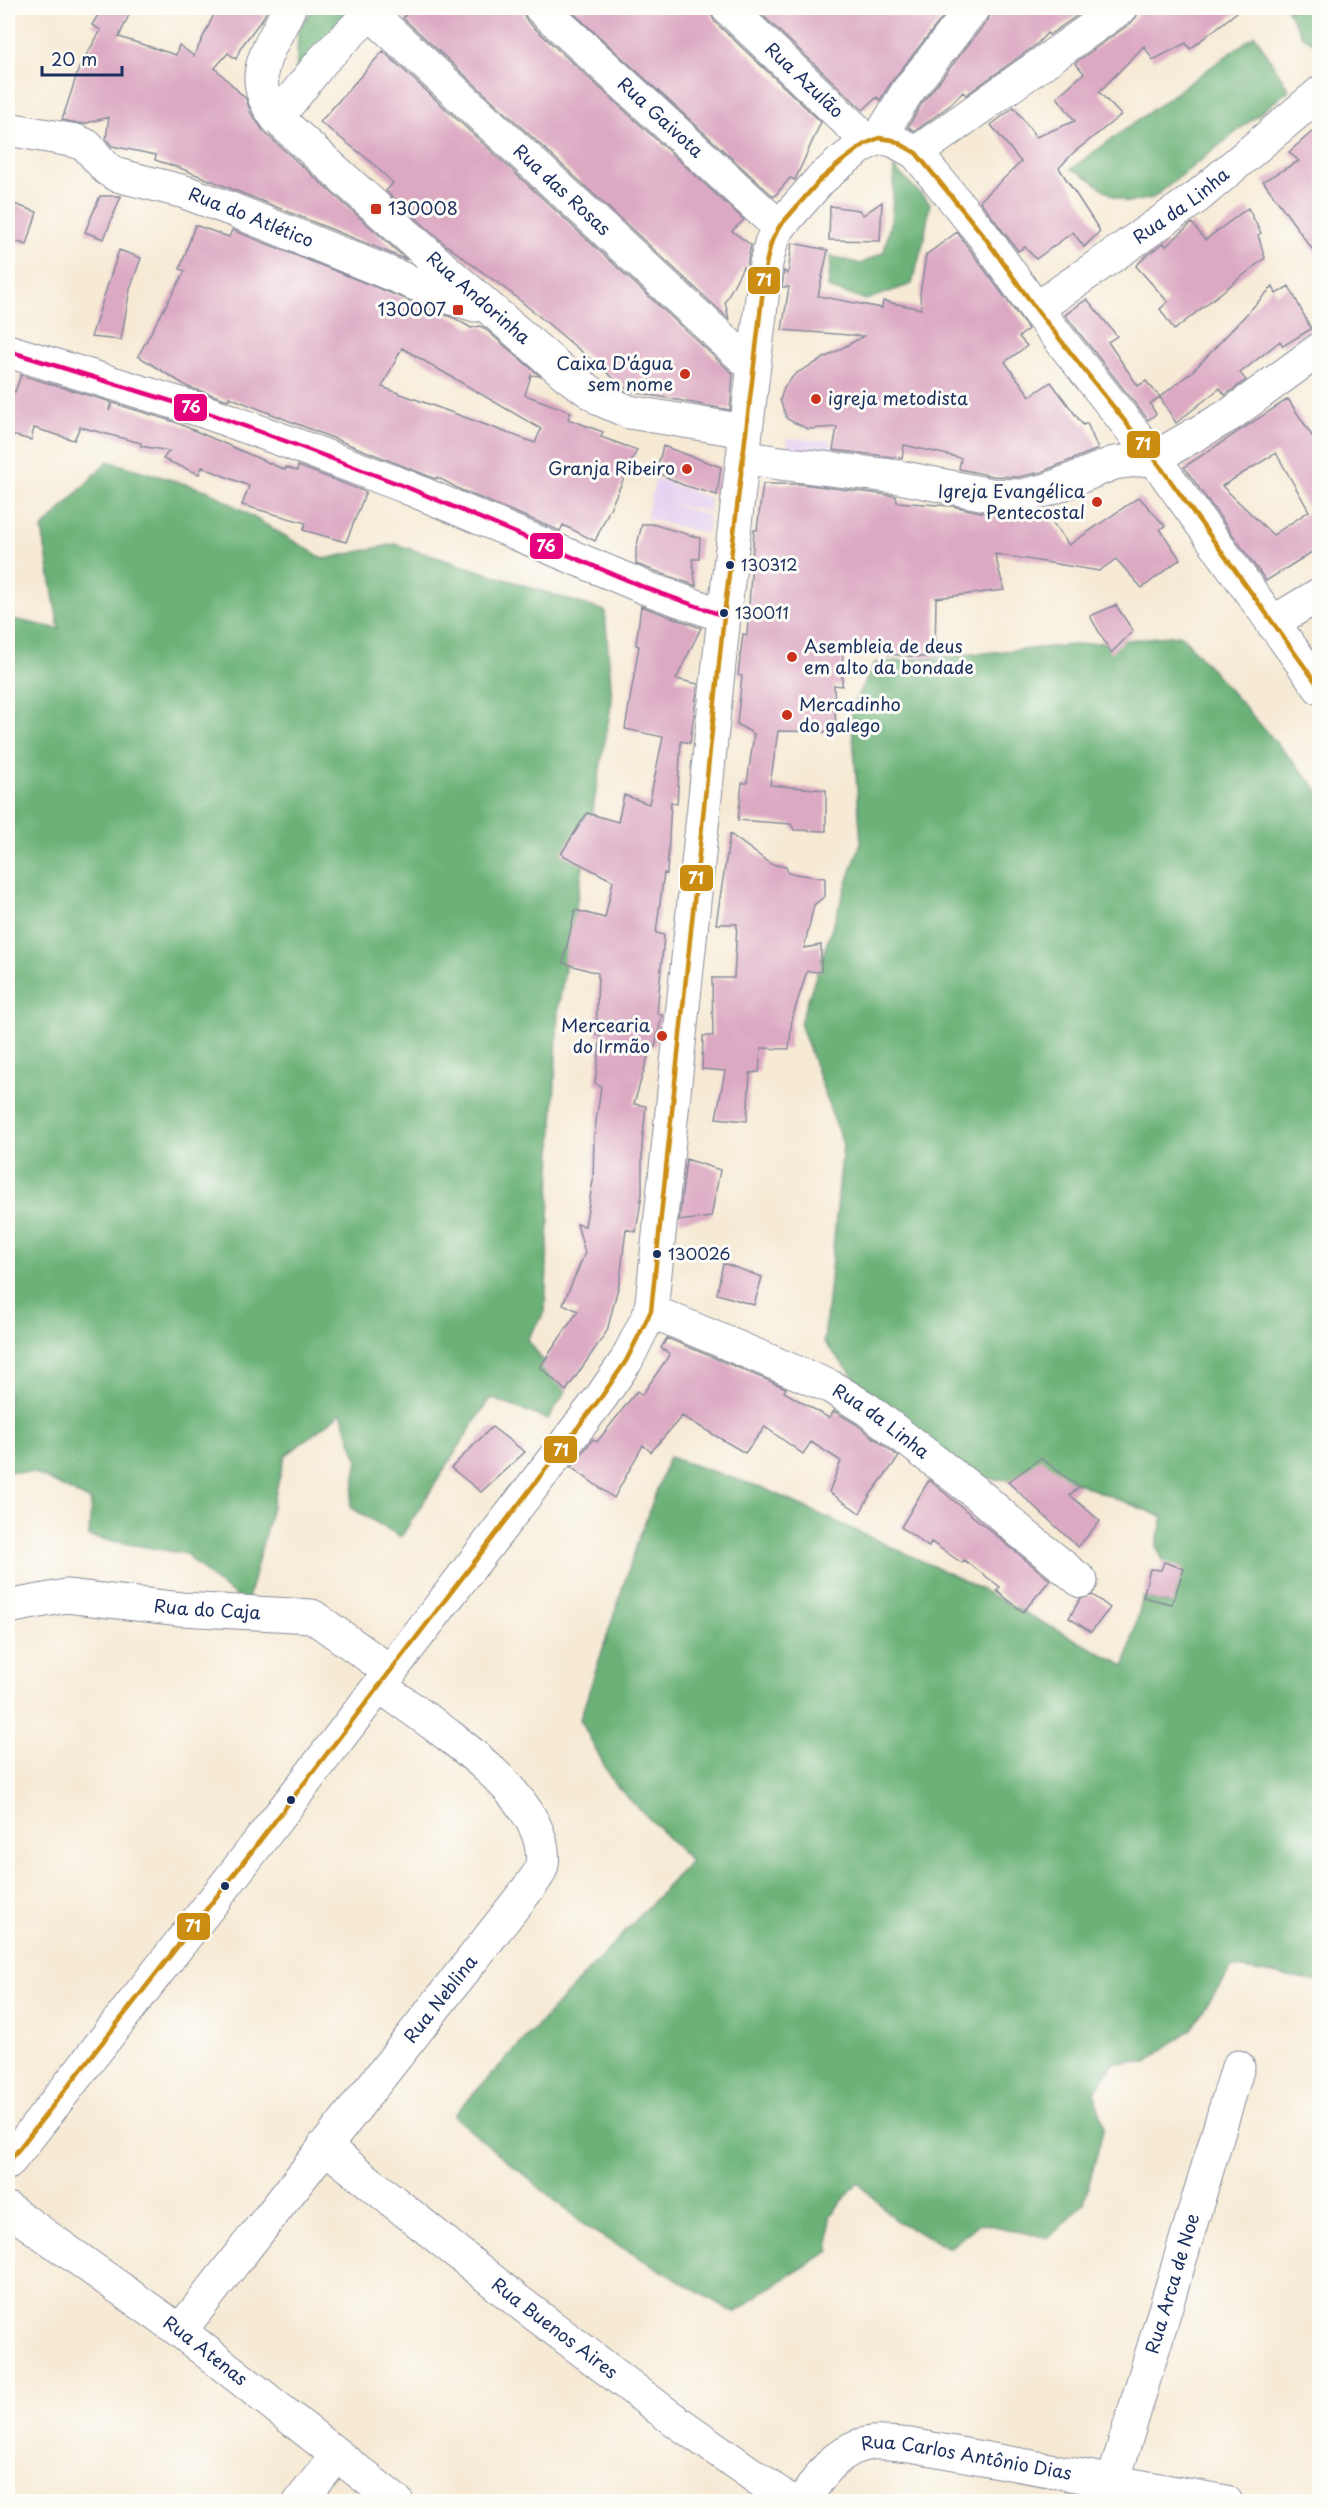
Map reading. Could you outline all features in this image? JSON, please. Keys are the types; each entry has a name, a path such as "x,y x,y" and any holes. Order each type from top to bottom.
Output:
{"street":[{"path":"289,8 264,59 260,75 269,106 323,60 373,10"},
{"name":"Rua Gaivota","path":"542,8 779,227"},
{"name":"Rua Azulão","path":"728,8 867,137"},
{"path":"8,2163 602,1396 626,1361 651,1311 724,616 753,367 766,264 771,243 779,227 820,180 867,137 907,92 973,8"},
{"path":"916,153 1120,8"},
{"name":"Rua das Rosas","path":"373,10 753,367"},
{"name":"Rua da Linha","path":"1036,309 1197,197 1320,93"},
{"name":"Rua Andorinha","path":"269,106 450,274 497,312 568,376 602,400 629,412 744,444 991,495 1021,496 1047,490 1114,463 1154,458"},
{"name":"Rua do Atlético","path":"8,129 76,141 87,146 107,168 117,175 185,192 445,296 497,312"},
{"path":"867,137 893,140 916,153 983,235 1036,309 1154,458 1320,688"},
{"path":"1154,458 1238,409 1320,349"},
{"path":"8,351 203,411 288,442 404,486 646,588 724,616"},
{"path":"1272,624 1320,594"},
{"name":"Rua da Linha","path":"651,1311 831,1387 867,1409 980,1496 1081,1581"},
{"name":"Rua do Caja","path":"8,1607 66,1596 181,1609 312,1616 385,1679"},
{"name":"Rua Neblina","path":"180,2331 523,1896 542,1866 541,1842 524,1805 491,1769 385,1679"},
{"name":"Rua Arca de Noe","path":"1110,2492 1238,2067"},
{"name":"Rua Buenos Aires","path":"324,2146 519,2302 664,2413 791,2502"},
{"name":"Rua Atenas","path":"8,2209 180,2331 397,2502"},
{"name":"Rua Carlos Antônio Dias","path":"802,2502 822,2471 844,2454 871,2443 910,2445 1110,2492 1226,2502"},
{"path":"300,2502 337,2455"}],"shaded area":[{"path":"787,438 832,441 829,458 788,455"},
{"path":"656,478 710,498 709,512 665,502 709,516 707,534 646,518"}],"green space":[{"path":"313,8 357,8 296,78 298,31"},
{"path":"1286,8 1319,8 1319,46 1302,36"},
{"path":"1255,35 1289,90 1153,198 1132,202 1121,200 1086,176 1071,169"},
{"path":"894,168 930,203 924,240 912,284 866,300 828,288 831,256 861,264 884,252 892,215"},
{"path":"108,461 209,491 324,559 395,544 605,611 612,700 558,1009 545,1312 527,1339 566,1391 548,1419 490,1398 401,1537 350,1507 358,1460 341,1413 285,1456 247,1603 217,1583 186,1554 89,1537 91,1501 35,1473 8,1471 8,618 59,629 42,529"},
{"path":"1181,635 1319,791 1319,1982 1232,1967 1192,2028 1147,2062 1114,2063 1094,2092 1104,2127 1084,2203 1049,2238 980,2223 949,2248 895,2220 858,2182 830,2216 830,2251 766,2290 735,2313 588,2228 453,2116 691,1861 613,1782 580,1719 637,1544 669,1457 763,1488 961,1579 1125,1666 1143,1597 1171,1604 1164,1562 1156,1547 1163,1517 1072,1481 942,1478 824,1342 843,1145 800,1023 861,842 851,709 875,663"}],"building":[{"path":"102,8 132,8 119,37 176,55 179,45 194,56 217,8 268,8 241,47 236,59 228,53 215,68 246,99 251,113 264,132 407,260 155,160 156,155 112,146 106,139 109,117 83,124 62,120 79,68 101,30 92,25"},
{"path":"412,8 523,8 523,14 528,22 744,220 732,231 751,245 746,270 743,267 725,302 729,319 403,18"},
{"path":"568,8 704,8 710,12 715,22 821,122 795,180 790,178 774,197"},
{"path":"755,8 950,8 892,81 880,100 877,97 863,110"},
{"path":"991,8 1088,8 1049,35 1047,33 1037,44 966,95 963,92 949,106 915,131 908,127 922,103 988,20"},
{"path":"1139,8 1242,8 1190,49 1186,43 1153,60 1144,46 1099,92 1121,115 1073,153 1059,168 1100,231 1084,247 1073,232 1036,259 1025,247 1018,251 980,201 1021,162 991,125 1014,107 1036,137 1075,121 1057,97 1084,73 1075,63 1131,23 1137,16"},
{"path":"383,51 733,374 730,410 629,391 511,293 446,245 386,191 393,183 369,160 320,122"},
{"path":"1320,125 1320,260 1263,181 1299,161 1289,152"},
{"path":"100,196 121,196 104,239 85,232"},
{"path":"8,202 37,212 27,245 8,239"},
{"path":"882,202 880,241 829,240 830,206 859,210 863,215"},
{"path":"1248,208 1261,233 1258,235 1265,258 1174,330 1160,309 1168,302 1136,266 1164,243 1166,246 1192,223 1205,240"},
{"path":"195,225 229,237 232,230 456,319 471,328 480,326 484,328 540,376 531,375 525,395 571,412 568,419 603,432 601,437 637,450 595,541 563,525 560,531 461,490 437,477 436,479 229,397 228,400 188,387 138,356 185,271 180,269","holes":["402,348 541,429 535,443 382,387"]},
{"path":"957,232 1028,329 1019,337 1027,346 1005,362 1030,396 1051,382 1083,425 1087,423 1098,449 1041,472 1019,477 993,476 959,469 961,458 904,445 902,458 833,450 837,427 808,429 787,419 780,400 784,387 795,374 864,336 782,330 789,287 782,287 784,271 788,274 792,243 828,250 818,296 882,308 883,301 921,309 920,294 926,255"},
{"path":"119,250 141,258 130,289 121,340 91,337"},
{"path":"1273,286 1276,294 1289,286 1311,329 1283,346 1280,341 1240,373 1246,380 1225,395 1220,388 1176,423 1160,397 1193,371"},
{"path":"1087,299 1117,336 1108,342 1138,386 1146,381 1160,397 1150,404 1156,414 1148,420 1065,315"},
{"path":"21,375 111,402 109,411 113,403 175,422 285,470 286,467 297,471 298,466 366,492 346,542 303,530 306,523 242,505 249,486 202,467 199,474 163,459 169,451 141,446 141,443 80,427 74,440 34,428 31,440 8,434 8,389 15,392"},
{"path":"1288,399 1320,448 1320,547 1266,581 1184,467","holes":["1276,453 1309,511 1273,535 1222,486"]},
{"name":"Granja Ribeiro","path":"663,446 721,467 717,495 683,485 656,472"},
{"path":"763,484 801,484 896,496 897,502 952,506 990,514 1047,515 1069,545 1139,497 1165,526 1160,529 1180,559 1142,588 1116,559 1099,571 995,554 1004,590 936,598 935,658 887,654 887,647 843,647 842,686 834,685 836,732 778,731 770,785 826,790 826,831 794,830 791,824 738,820 742,783 747,783 754,734 737,724 742,676 738,675 743,634 747,635 754,530 757,530"},
{"path":"642,524 652,524 700,538 699,559 692,559 696,586 636,564 636,549"},
{"path":"1116,605 1133,631 1111,653 1090,616"},
{"path":"641,606 701,628 676,679 698,684 690,743 681,741 677,804 671,802 667,874 664,873 656,933 664,935 657,1014 662,1015 655,1047 651,1046 634,1104 646,1106 642,1145 642,1194 636,1232 626,1229 620,1280 607,1331 566,1391 540,1367 578,1311 563,1304 585,1253 577,1224 585,1226 593,1181 594,1136 601,1087 595,1083 601,1036 596,1035 598,973 563,963 575,910 605,918 613,881 561,854 587,813 618,822 624,795 649,804 663,737 625,729 639,646 636,645"},
{"path":"730,834 771,864 786,867 788,873 825,878 825,896 814,905 804,948 821,945 821,972 807,971 792,1019 789,1049 761,1048 759,1072 750,1073 747,1121 716,1118 725,1071 702,1069 703,1036 713,1036 712,978 734,978 737,924 716,924"},
{"path":"686,1159 720,1170 711,1217 679,1221"},
{"path":"723,1263 762,1277 754,1305 717,1294"},
{"path":"667,1338 786,1388 784,1392 829,1418 834,1411 856,1424 899,1457 870,1495 860,1513 829,1492 841,1461 811,1442 803,1454 765,1427 745,1453 682,1416 651,1452 643,1445 614,1498 571,1467 593,1439 597,1442 637,1391 642,1395 670,1354 661,1348"},
{"path":"492,1427 525,1452 481,1492 451,1468"},
{"path":"1041,1458 1079,1487 1070,1495 1100,1521 1078,1547 1008,1482"},
{"path":"929,1480 1050,1580 1023,1612 997,1591 1000,1587 964,1560 962,1563 931,1542 929,1547 901,1527"},
{"path":"1164,1562 1184,1569 1172,1604 1143,1597 1150,1569 1161,1570"},
{"path":"1093,1595 1110,1608 1091,1632 1069,1618 1080,1599"}],"transit line":[{"name":"71","path":"8,2163 242,1864 602,1396 626,1361 651,1311 724,616 766,264 771,243 779,227 820,180 865,144 879,138 893,140 916,153 983,235 1036,309 1154,458 1320,688"},
{"name":"76","path":"8,351 203,411 288,442 404,486 646,588 724,616"}],"place":[{"name":"130008","path":"376,209"},
{"name":"130007","path":"458,310"},
{"name":"Caixa D'água sem nome","path":"685,374"},
{"name":"igreja metodista","path":"816,399"},
{"name":"Granja Ribeiro","path":"687,469"},
{"name":"Igreja Evangélica Pentecostal","path":"1097,502"},
{"name":"130312","path":"730,565"},
{"name":"130011","path":"724,613"},
{"name":"Asembleia de deus em alto da bondade","path":"792,657"},
{"name":"Mercadinho do galego","path":"787,715"},
{"name":"Mercearia do Irmão","path":"662,1036"},
{"name":"130026","path":"657,1254"}]}
